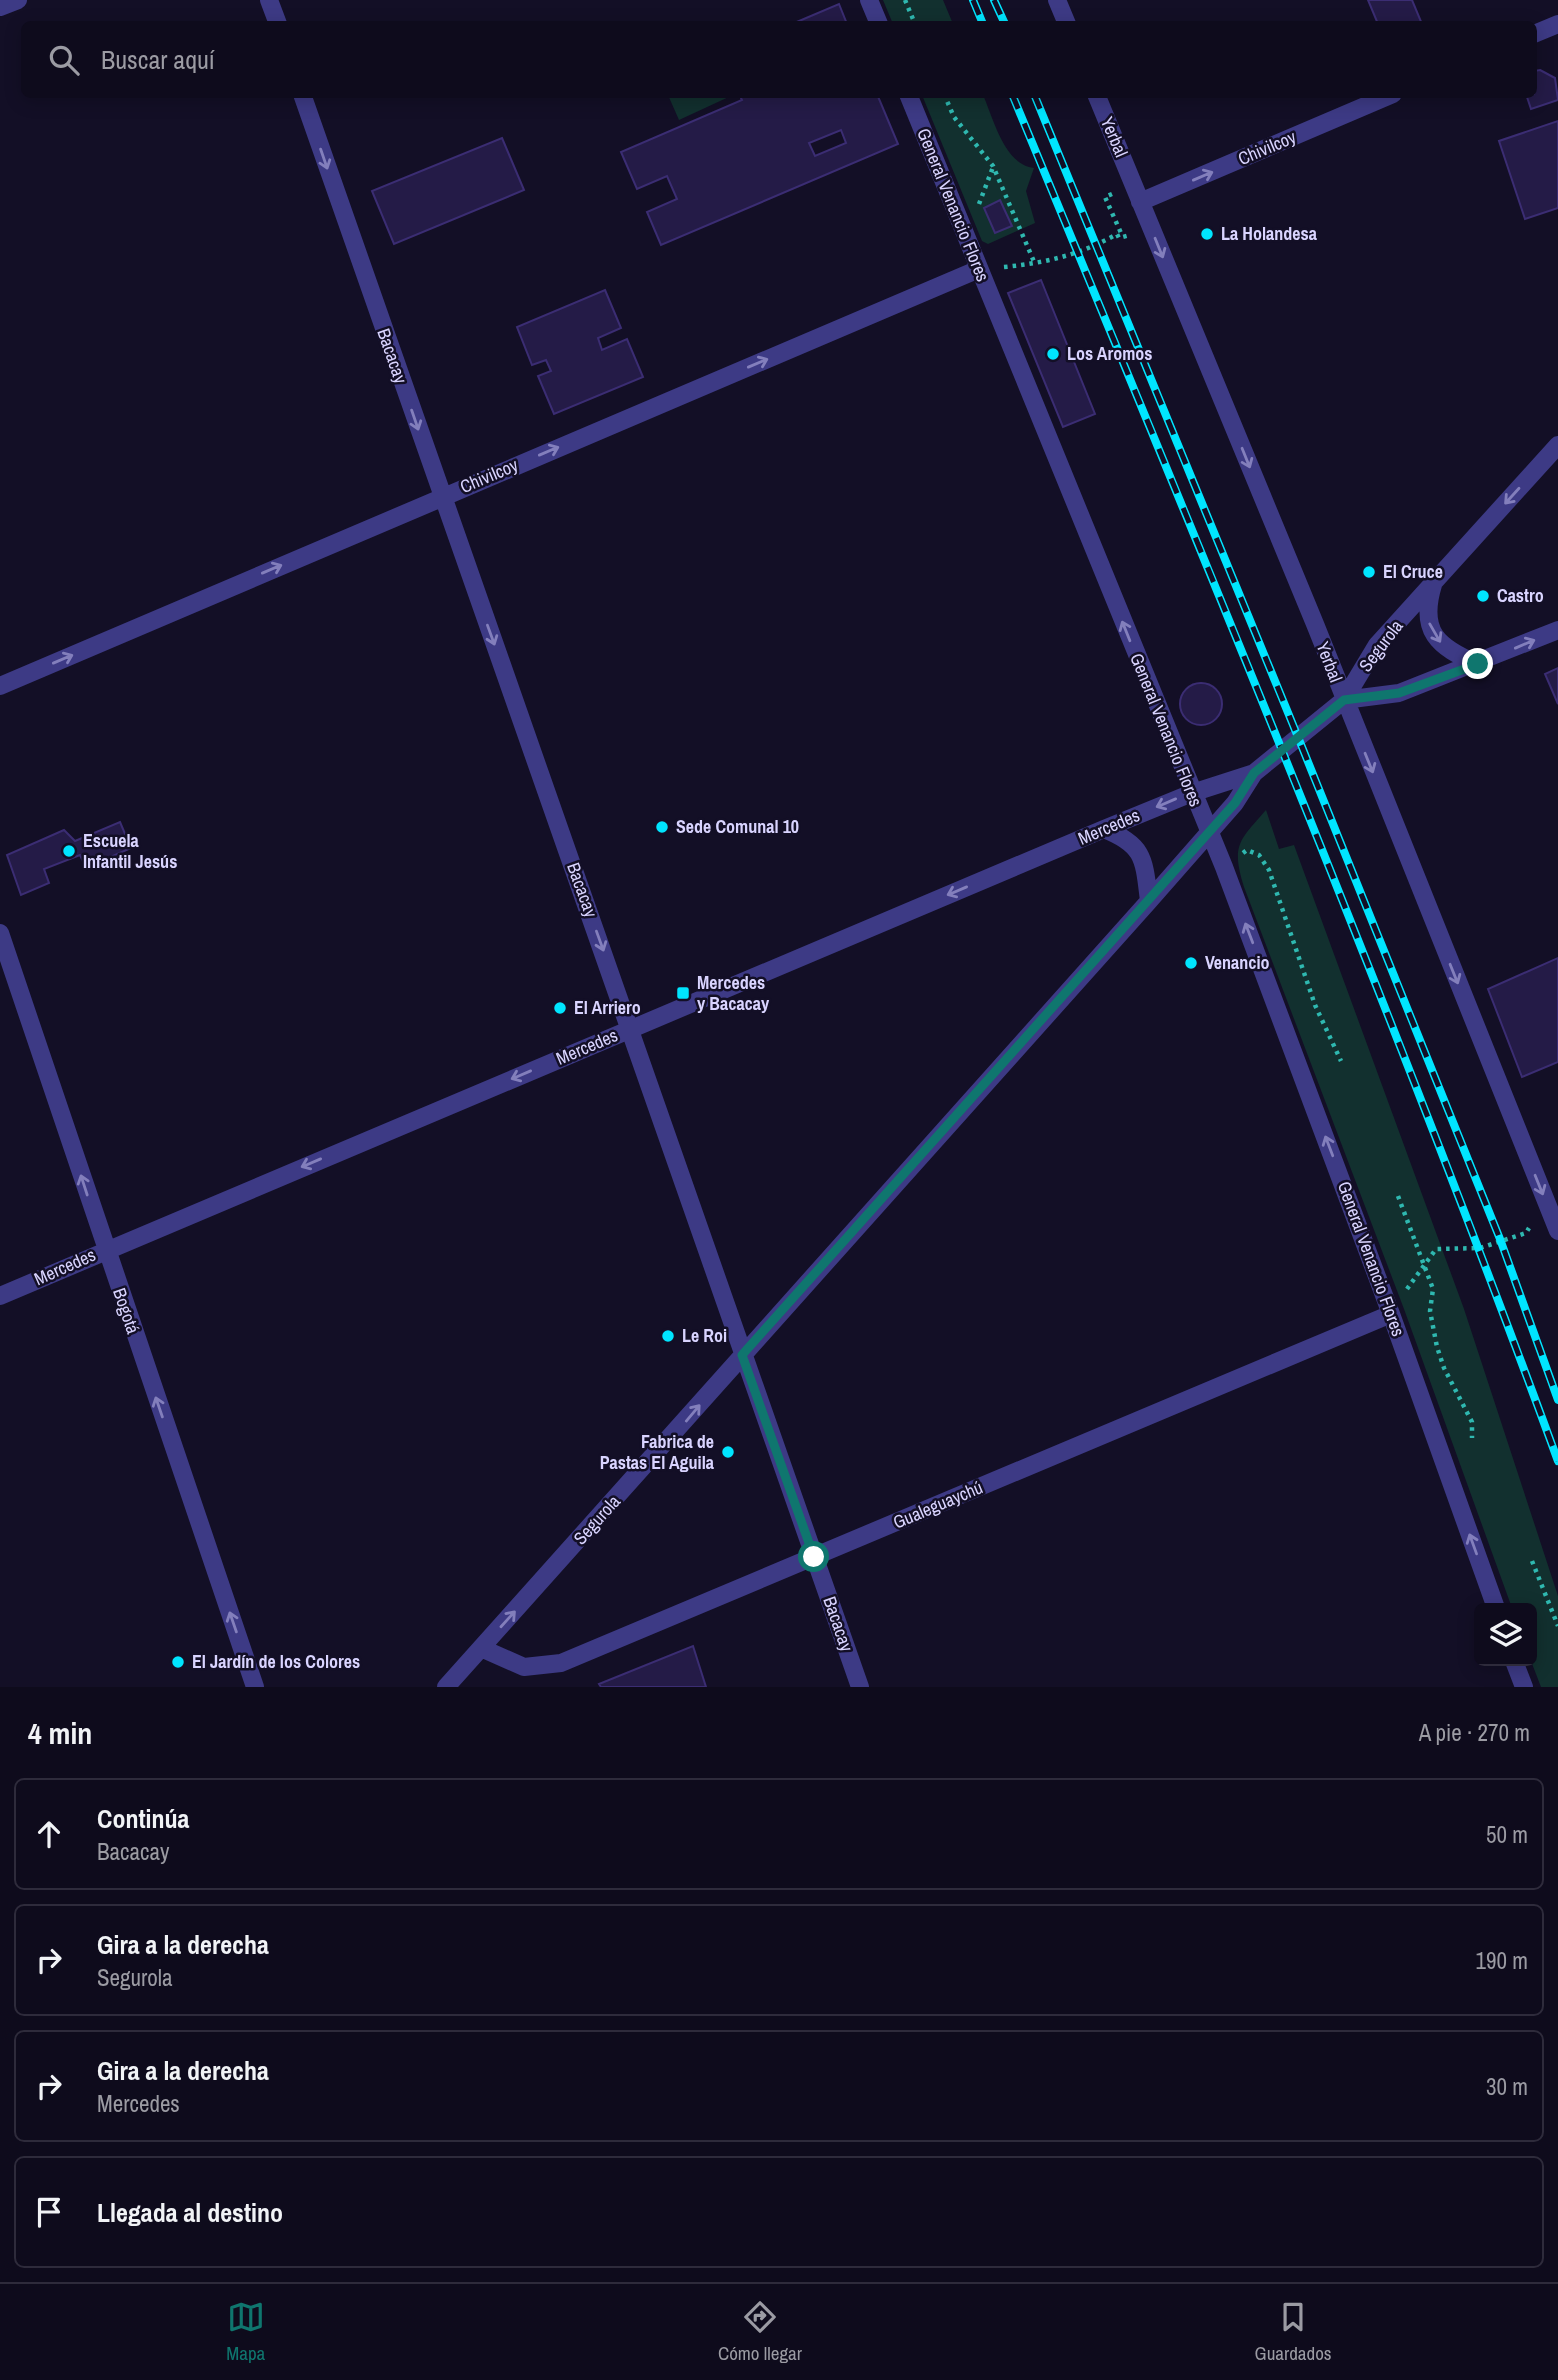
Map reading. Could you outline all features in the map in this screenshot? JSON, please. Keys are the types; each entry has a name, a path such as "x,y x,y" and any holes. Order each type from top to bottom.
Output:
{"street":[{"path":"0,7 18,0"},
{"path":"269,0 277,21"},
{"path":"869,0 878,21"},
{"path":"1057,0 1066,21"},
{"path":"1537,33 1558,24"},
{"name":"Bacacay","path":"303,98 860,1687"},
{"name":"General Venancio Flores","path":"910,98 1224,867 1391,1314 1494,1603"},
{"name":"Yerbal","path":"1098,98 1558,1231"},
{"name":"Chivilcoy","path":"1140,202 1384,98"},
{"name":"Chivilcoy","path":"0,686 979,269"},
{"name":"Segurola","path":"446,1687 1149,901 1235,803 1254,773 1344,700 1377,645 1558,445"},
{"path":"1434,582 1426,607 1431,632 1449,652 1478,664"},
{"path":"1344,700 1399,693 1478,664 1558,630"},
{"name":"Mercedes","path":"0,1296 105,1249 1104,829 1192,793 1254,773"},
{"path":"1104,829 1129,839 1142,855 1149,901"},
{"name":"Bogotá","path":"0,933 255,1687"},
{"name":"Gualeguaychú","path":"481,1648 524,1667 561,1663 1391,1314"},
{"path":"1516,1666 1524,1687"}],"path":[{"path":"905,0 914,21"},
{"path":"946,98 954,117 993,166 1035,264"},
{"path":"979,269 1035,264 1078,253 1119,234 1119,238 1151,228"},
{"path":"1224,867 1247,850 1259,855 1269,870 1315,1005 1341,1061"},
{"path":"1398,1196 1433,1289 1430,1311 1437,1346 1444,1368 1472,1422 1472,1438"},
{"path":"1391,1314 1423,1263 1436,1249 1480,1248 1525,1233 1533,1223 1550,1212"},
{"path":"1532,1561 1558,1626"}],"green space":[{"path":"883,0 943,0 952,21 892,21"},
{"path":"669,98 727,98 679,120"},
{"path":"923,98 984,98 1007,149 1024,165 1034,168 1026,191 1035,223 988,244 982,241"},
{"path":"1266,810 1279,849 1294,845 1464,1309 1558,1596 1558,1687 1541,1687 1533,1666 1537,1666 1537,1603 1510,1603 1404,1309 1244,887 1238,852 1249,829"}],"building":[{"path":"1368,0 1412,0 1421,21 1377,21"},
{"path":"839,4 846,21 799,21"},
{"path":"1537,70 1555,78 1558,100 1531,109 1527,98 1537,98"},
{"path":"741,98 879,98 898,144 661,245 647,212 677,199 667,176 637,189 621,152 742,100","holes":["841,130 846,143 815,156 809,143"]},
{"path":"1558,121 1558,208 1525,219 1499,141"},
{"path":"502,138 524,190 394,244 372,191"},
{"path":"1000,200 1012,226 995,233 984,208"},
{"path":"1041,280 1095,414 1063,427 1008,293"},
{"path":"605,290 621,328 598,338 602,350 627,339 643,377 554,414 538,376 551,371 546,360 532,365 517,327"},
{"path":"1558,668 1558,704 1545,674"},
{"path":"1201,683 1216,689 1222,704 1216,719 1201,725 1186,719 1180,704 1186,689"},
{"name":"Escuela Infantil Jesús","path":"120,822 131,848 86,868 80,855 44,869 49,883 21,895 7,855 64,830 75,841"},
{"path":"1558,958 1558,1062 1522,1077 1488,989"},
{"path":"693,1646 706,1687 601,1687 599,1684"}],"railway":[{"path":"973,0 982,21"},
{"path":"994,0 1004,21"},
{"path":"1014,98 1361,946 1558,1461"},
{"path":"1036,98 1298,737 1500,1239 1558,1400"}],"place":[{"name":"La Holandesa","path":"1207,234"},
{"name":"Los Aromos","path":"1053,354"},
{"name":"El Cruce","path":"1369,572"},
{"name":"Castro","path":"1483,596"},
{"name":"Sede Comunal 10","path":"662,827"},
{"name":"Escuela Infantil Jesús","path":"69,851"},
{"name":"Venancio","path":"1191,963"},
{"name":"Mercedes y Bacacay","path":"683,993"},
{"name":"El Arriero","path":"560,1008"},
{"name":"Le Roi","path":"668,1336"},
{"name":"Fabrica de Pastas El Aguila","path":"728,1452"},
{"name":"El Jardín de los Colores","path":"178,1662"}],"route":[{"path":"814,1557 742,1355 1149,901 1235,803 1254,773 1344,700 1399,693 1478,664"}]}
